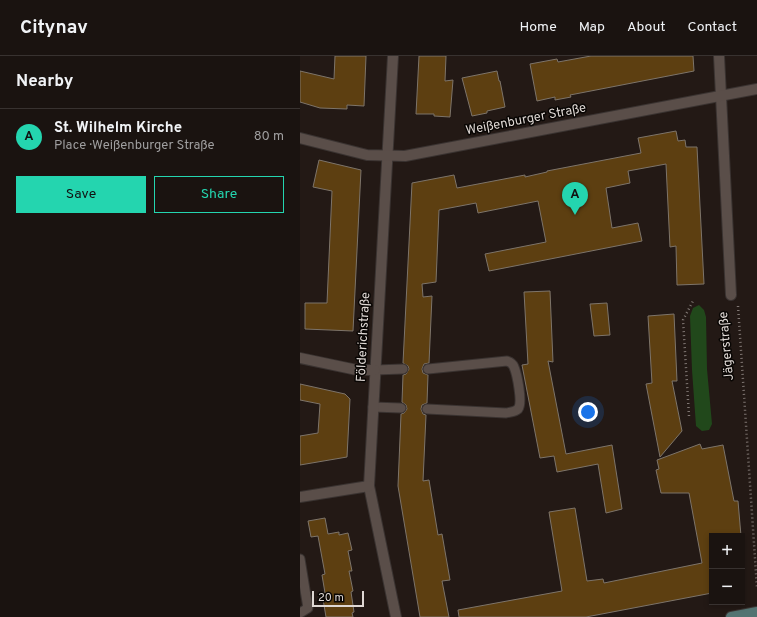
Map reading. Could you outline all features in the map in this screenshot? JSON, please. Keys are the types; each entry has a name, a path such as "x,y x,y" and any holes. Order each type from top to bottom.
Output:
{"street":[{"name":"Földerichstraße","path":"393,56 369,486 396,617"},
{"name":"Jägerstraße","path":"719,56 731,295"},
{"name":"Weißenburger Straße","path":"300,138 367,154 405,156 757,89"},
{"path":"300,358 357,370 375,370"},
{"path":"300,497 369,486"},
{"path":"731,617 757,612"}],"lane":[{"path":"427,409 506,413 518,409 520,399 514,367 507,361 428,369"},
{"path":"375,370 403,369"},
{"path":"373,407 401,408"},
{"path":"300,559 308,608 300,613"}],"path":[{"name":"Jägerstraße","path":"731,295 738,307 757,588"},
{"path":"689,416 683,320 692,301"}],"green space":[{"path":"699,305 704,310 706,317 707,369 712,424 709,430 702,431 696,426 690,316 693,308"}],"building":[{"path":"335,56 366,56 364,106 347,105 347,109 320,108 300,102 300,71 334,79"},
{"path":"419,56 446,56 445,81 453,80 450,117 434,116 434,114 416,114"},
{"path":"591,56 693,56 694,71 570,95 571,97 555,100 555,97 537,101 530,64 557,59 558,62"},
{"path":"497,71 505,107 472,116 462,78"},
{"path":"676,131 678,141 685,140 686,147 697,147 704,284 677,285 676,246 670,247 666,164 628,171 630,183 606,188 612,228 638,223 642,241 489,271 485,254 546,242 538,201 478,213 476,203 439,210 436,282 422,284 423,297 432,296 429,363 424,364 422,369 423,373 428,375 427,403 422,405 421,409 423,414 426,415 423,481 429,480 438,535 442,534 450,580 442,581 449,617 420,617 398,486 401,414 407,409 406,405 402,402 403,375 406,374 409,369 408,366 403,363 412,183 454,175 457,188 525,175 525,177 547,171 641,153 638,138"},
{"path":"319,160 361,170 353,331 305,329 305,303 327,303 332,191 313,187"},
{"path":"550,291 553,362 548,361 566,454 612,445 622,509 606,513 598,464 557,472 554,456 540,458 522,365 528,364 524,292"},
{"path":"607,303 610,335 594,336 590,304"},
{"path":"674,314 677,381 672,381 682,431 660,457 646,384 652,383 648,316"},
{"path":"300,384 345,394 350,399 347,457 300,465 300,436 318,433 320,404 300,400"},
{"path":"700,444 702,449 723,445 734,501 738,501 741,533 709,533 709,594 586,617 459,617 458,610 562,591 549,512 575,508 587,581 603,579 604,583 702,563 689,493 661,493 656,470 659,469 657,460"},
{"path":"325,518 328,534 339,532 339,535 348,533 352,550 348,551 352,571 349,571 353,591 351,592 354,612 352,613 353,617 326,617 322,593 325,593 322,575 325,574 318,536 311,537 308,521"}],"place":[{"name":"St. Wilhelm Kirche","path":"575,215"}]}
